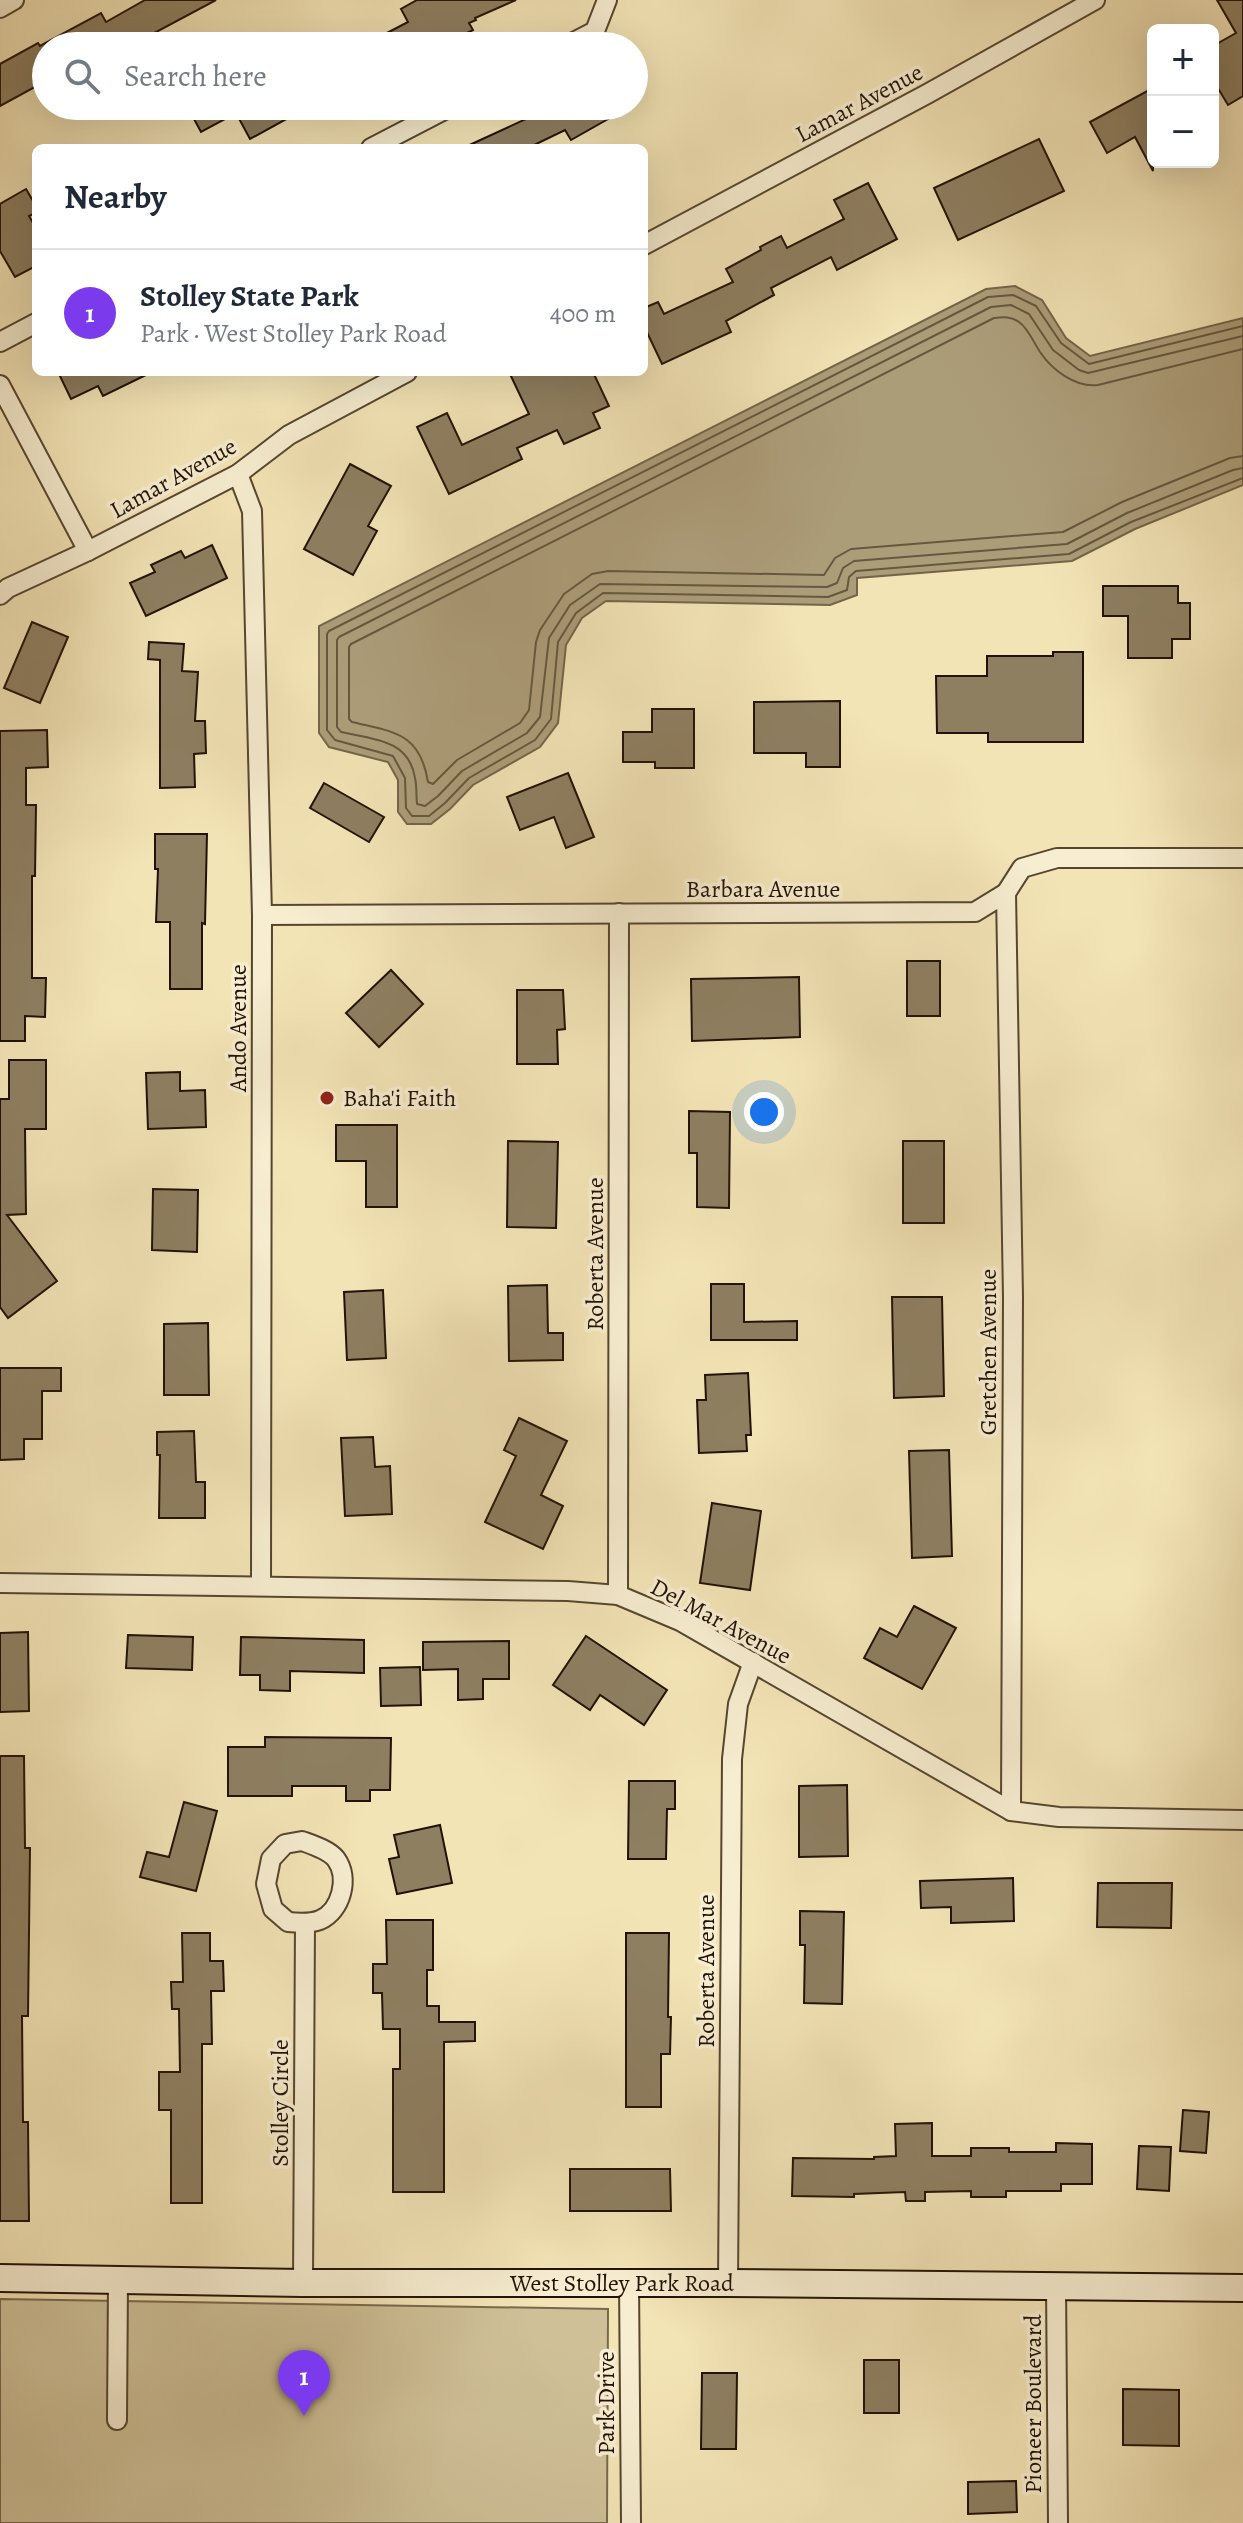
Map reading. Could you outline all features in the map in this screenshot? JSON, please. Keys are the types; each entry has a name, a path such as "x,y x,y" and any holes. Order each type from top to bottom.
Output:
{"main road":[{"name":"West Stolley Park Road","path":"0,2278 303,2283 629,2282 1243,2288"}],"street":[{"path":"0,8 14,0"},
{"name":"Lamar Avenue","path":"648,243 1095,0"},
{"path":"593,32 607,1"},
{"path":"379,144 425,120"},
{"path":"0,342 32,325"},
{"name":"Lamar Avenue","path":"0,595 8,588 238,474 289,435 400,376"},
{"path":"0,385 88,551"},
{"name":"Ando Avenue","path":"238,474 252,511 262,915 261,1586"},
{"name":"Barbara Avenue","path":"262,915 975,912 1006,893 1022,868 1057,858 1243,858"},
{"name":"Gretchen Avenue","path":"1006,893 1013,1297 1011,1811"},
{"name":"Roberta Avenue","path":"618,1595 619,913"},
{"name":"Del Mar Avenue","path":"0,1583 553,1590 618,1595 680,1621 1011,1811 1059,1817 1243,1820"},
{"name":"Roberta Avenue","path":"728,2283 732,1759 738,1704 753,1662"},
{"path":"302,1841 336,1859 343,1881 339,1904 322,1919 305,1923 288,1922 273,1909 266,1884 271,1859 285,1844 302,1841"},
{"name":"Stolley Circle","path":"303,2283 305,1923"},
{"path":"117,2420 118,2281"},
{"name":"Park Drive","path":"629,2282 631,2523"},
{"name":"Pioneer Boulevard","path":"1056,2285 1058,2523"}],"shaded area":[{"path":"0,2299 608,2309 607,2523 0,2523"}],"water":[{"path":"1015,286 1042,300 1066,338 1090,356 1243,318 1243,485 1135,529 1072,561 857,578 857,595 830,605 606,601 582,618 566,645 558,723 540,747 473,785 431,824 407,824 398,812 398,780 388,762 329,747 319,733 319,626 986,289"}],"building":[{"path":"145,0 216,0 156,32 66,32 101,13 106,22"},
{"path":"417,0 516,0 475,18 469,23 473,30 469,32 389,32 408,22 401,9"},
{"path":"1217,0 1243,0 1243,96 1228,105 1219,90 1219,43 1236,33"},
{"path":"32,46 32,89 0,106 0,64"},
{"path":"1147,91 1147,160 1135,137 1107,153 1090,122"},
{"path":"195,120 223,120 201,132"},
{"path":"240,120 285,120 250,139"},
{"path":"524,120 606,120 571,140 565,130 536,144 472,144"},
{"path":"1039,139 1064,191 958,240 934,188"},
{"path":"868,183 897,239 837,270 831,257 771,288 774,295 726,321 731,332 662,364 648,334 648,306 658,302 664,314 733,282 726,269 761,250 760,247 781,236 787,248 844,219 834,200"},
{"path":"26,189 32,199 32,215 29,216 32,221 32,268 15,277 0,251 0,204"},
{"path":"60,376 144,376 103,396 98,386 71,399"},
{"path":"511,376 595,376 609,406 593,413 600,428 564,444 557,430 517,448 522,459 449,494 417,427 447,413 462,445 529,414"},
{"path":"350,464 391,486 368,526 377,531 353,575 304,549"},
{"path":"212,545 227,578 146,616 130,583 155,572 151,565 181,551 185,558"},
{"path":"1103,586 1178,586 1178,603 1190,603 1190,639 1172,639 1172,658 1128,658 1128,616 1103,616"},
{"path":"32,622 68,637 40,703 4,688"},
{"path":"149,642 184,644 182,671 198,672 195,721 205,721 206,753 194,754 195,787 160,788 160,660 148,659"},
{"path":"1053,652 1083,652 1083,742 988,742 988,733 937,733 936,676 987,676 987,656 1053,656"},
{"path":"840,701 840,767 806,767 806,753 754,753 754,702"},
{"path":"652,709 694,709 694,768 655,768 655,762 623,762 623,732 652,732"},
{"path":"47,730 48,767 26,768 26,805 36,805 32,978 46,978 45,1017 25,1016 25,1041 0,1041 0,731"},
{"path":"568,773 594,837 566,848 554,817 520,830 507,797"},
{"path":"324,783 384,817 369,842 310,808"},
{"path":"155,834 207,834 202,989 170,989 170,922 156,922 158,869 155,869"},
{"path":"907,961 940,961 940,1016 907,1016"},
{"path":"391,970 423,1004 379,1047 346,1013"},
{"path":"799,977 800,1037 692,1041 691,979"},
{"path":"517,990 563,990 565,1029 557,1030 558,1064 517,1064"},
{"path":"9,1060 46,1060 46,1129 25,1129 26,1214 7,1215 57,1281 8,1318 0,1307 0,1099 9,1099"},
{"path":"180,1072 180,1091 205,1090 206,1127 148,1129 146,1073"},
{"path":"689,1111 730,1112 729,1208 697,1207 697,1153 689,1153"},
{"path":"336,1125 397,1125 397,1207 366,1207 366,1161 336,1161"},
{"path":"508,1141 558,1142 556,1228 507,1227"},
{"path":"903,1141 944,1141 944,1223 903,1223"},
{"path":"153,1189 198,1190 197,1252 152,1250"},
{"path":"711,1284 744,1284 744,1322 797,1321 797,1340 711,1340"},
{"path":"547,1285 548,1333 563,1333 563,1360 509,1361 508,1286"},
{"path":"383,1290 386,1358 347,1360 344,1292"},
{"path":"892,1297 942,1297 944,1396 894,1398"},
{"path":"208,1323 209,1395 164,1395 164,1324"},
{"path":"0,1368 61,1368 61,1391 42,1391 42,1439 24,1439 24,1459 0,1460"},
{"path":"748,1373 751,1435 746,1435 747,1451 699,1453 697,1400 706,1400 705,1375"},
{"path":"519,1418 567,1441 541,1495 563,1506 543,1549 485,1522 516,1456 504,1450"},
{"path":"194,1431 196,1482 205,1482 205,1518 159,1518 160,1455 157,1455 157,1432"},
{"path":"373,1437 375,1467 390,1466 392,1514 345,1516 341,1438"},
{"path":"949,1450 952,1556 912,1558 909,1451"},
{"path":"712,1503 761,1511 750,1590 700,1583"},
{"path":"914,1606 956,1628 922,1689 864,1658 880,1628 897,1637"},
{"path":"28,1632 29,1711 0,1712 0,1633"},
{"path":"128,1635 193,1637 192,1670 126,1668"},
{"path":"586,1636 667,1690 644,1725 600,1695 590,1710 553,1685"},
{"path":"241,1637 364,1640 364,1673 290,1671 290,1691 260,1690 260,1675 240,1675"},
{"path":"509,1641 509,1679 483,1679 483,1699 458,1700 458,1669 423,1670 423,1642"},
{"path":"420,1667 421,1705 381,1706 380,1668"},
{"path":"265,1737 391,1738 390,1790 370,1790 370,1801 346,1801 346,1786 292,1786 292,1796 228,1796 228,1747 265,1747"},
{"path":"0,1756 24,1756 25,1848 30,1848 28,2016 22,2016 23,2122 28,2122 29,2221 0,2221"},
{"path":"629,1781 675,1781 675,1809 667,1809 666,1859 628,1859"},
{"path":"847,1785 848,1856 799,1857 799,1786"},
{"path":"184,1802 217,1811 196,1891 140,1877 147,1852 169,1857"},
{"path":"440,1825 452,1883 397,1894 389,1859 399,1857 394,1835"},
{"path":"1013,1878 1014,1921 951,1923 951,1907 921,1908 920,1881"},
{"path":"1098,1883 1172,1883 1171,1928 1097,1927"},
{"path":"800,1911 844,1912 842,2004 804,2003 805,1945 800,1945"},
{"path":"386,1920 433,1920 433,1970 427,1970 427,2006 439,2006 439,2022 475,2022 475,2041 444,2042 444,2192 393,2192 393,2069 400,2069 400,2029 383,2029 382,1993 373,1993 373,1964 387,1964"},
{"path":"182,1933 210,1933 210,1961 223,1961 224,1991 211,1991 212,2044 202,2044 202,2203 171,2203 171,2110 159,2110 159,2072 180,2072 179,2009 172,2009 171,1982 183,1982"},
{"path":"626,1933 669,1933 670,2054 661,2054 661,2107 626,2107"},
{"path":"1183,2110 1209,2112 1206,2153 1180,2151"},
{"path":"932,2123 932,2156 971,2156 971,2148 1056,2152 1056,2143 1092,2144 1092,2184 1061,2184 1061,2191 1006,2191 1006,2197 971,2197 971,2191 925,2192 925,2201 906,2201 905,2192 854,2194 854,2197 792,2196 793,2158 874,2159 896,2156 895,2124"},
{"path":"1139,2146 1171,2147 1169,2191 1137,2189"},
{"path":"570,2169 670,2169 671,2211 570,2211"},
{"path":"864,2360 899,2360 899,2413 864,2413"},
{"path":"702,2373 737,2373 736,2449 701,2449"},
{"path":"1123,2389 1179,2390 1179,2446 1123,2445"},
{"path":"1016,2481 1017,2512 968,2514 968,2482"}],"place":[{"name":"Baha'i Faith","path":"327,1098"},
{"name":"Stolley State Park","path":"304,2416"}]}
